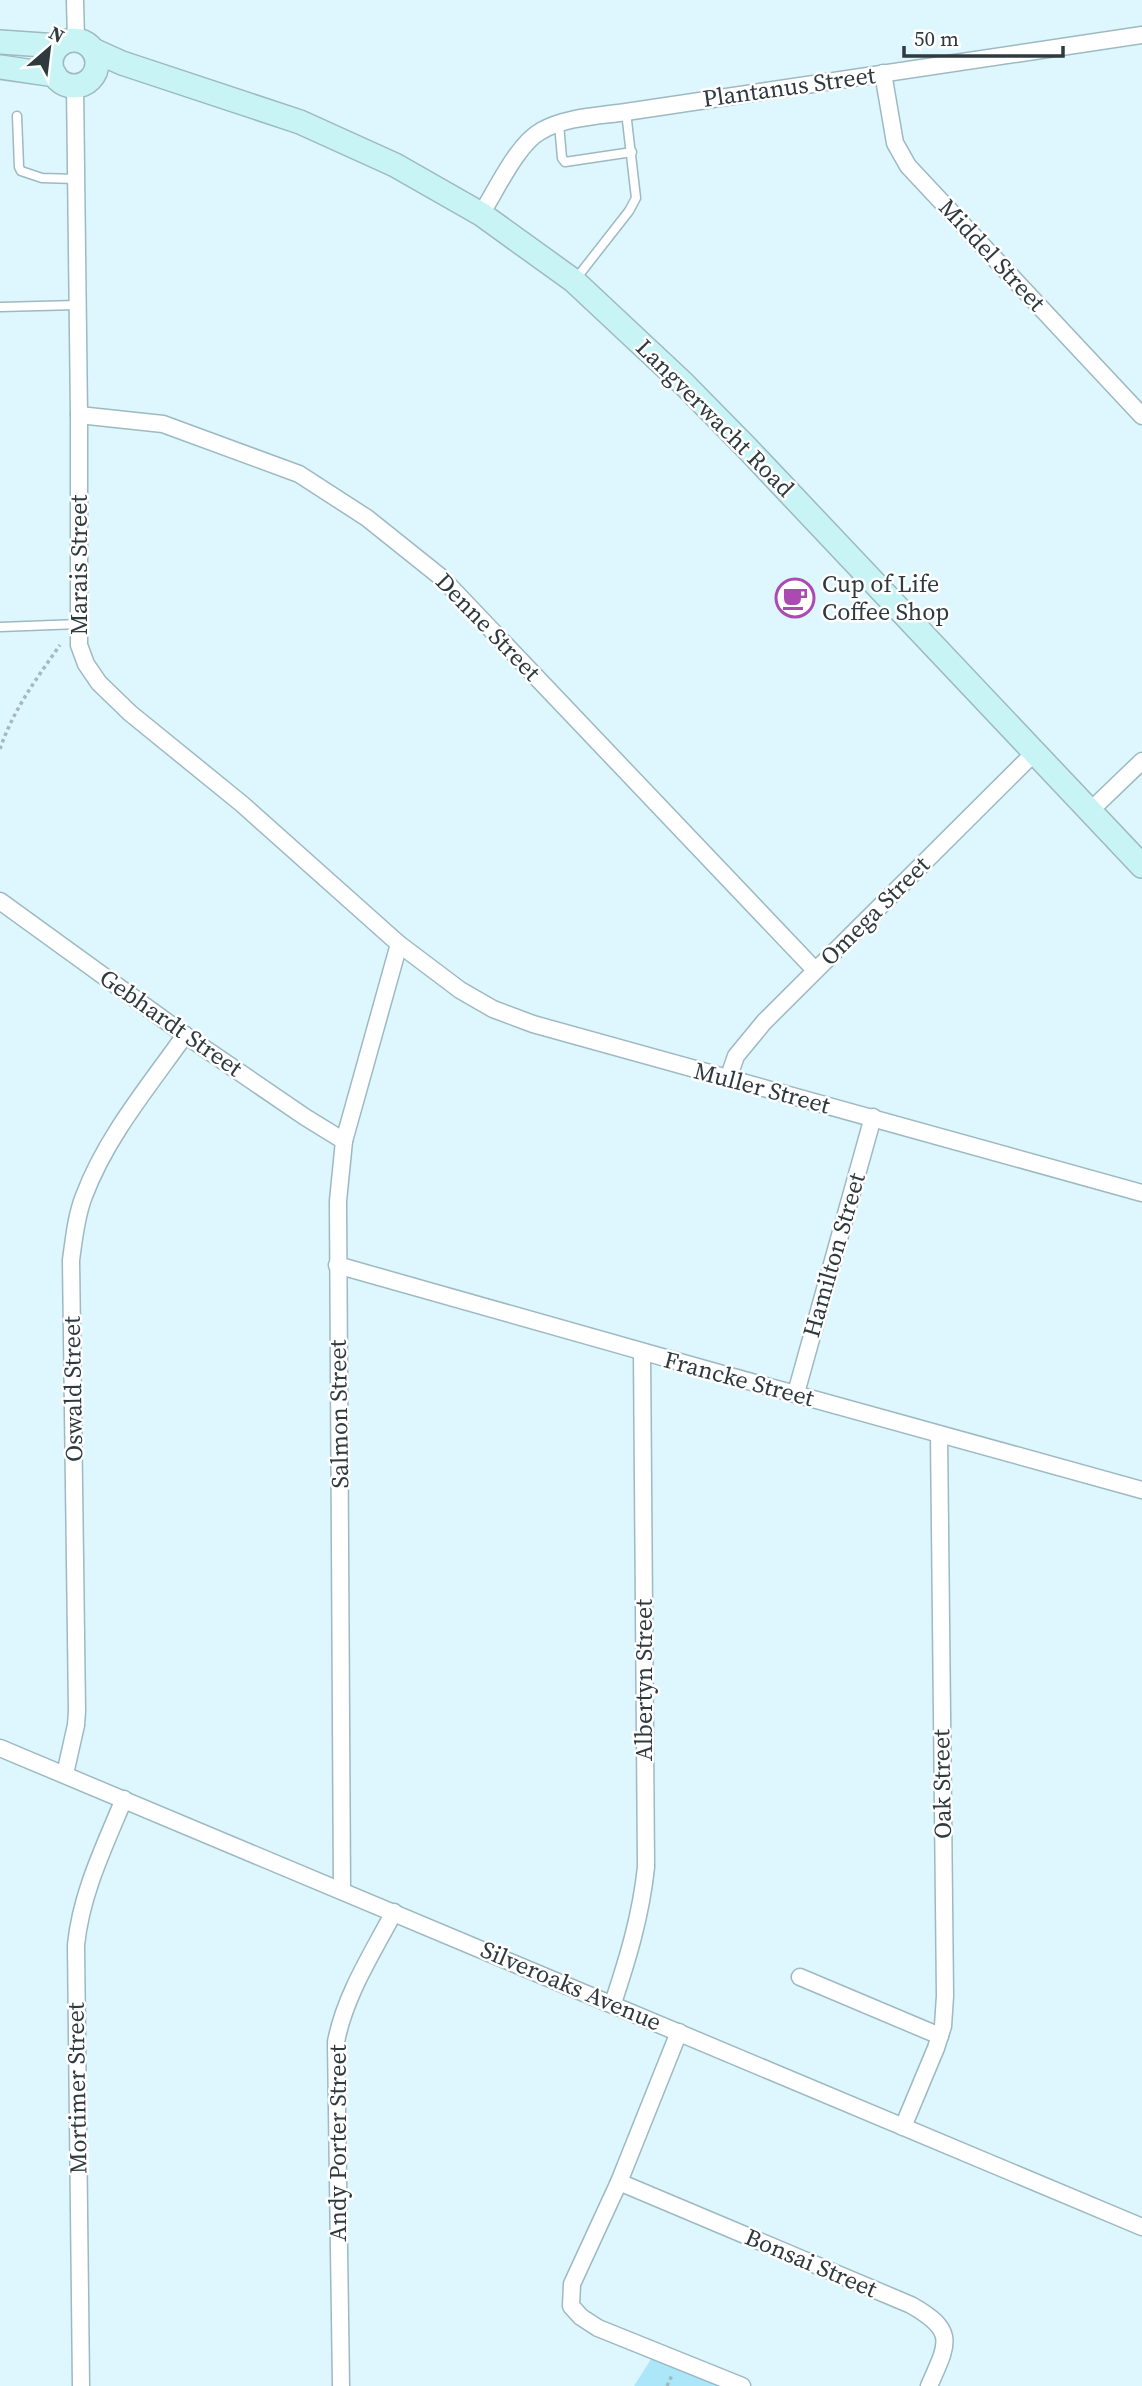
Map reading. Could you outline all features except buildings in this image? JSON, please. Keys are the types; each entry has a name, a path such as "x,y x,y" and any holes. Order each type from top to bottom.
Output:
{"street":[{"path":"75,0 76,46 97,64 74,79 51,60 76,46"},
{"name":"Plantanus Street","path":"481,214 523,146 540,131 559,124 1142,35"},
{"name":"Langverwacht Road","path":"0,43 76,46 300,121 395,165 481,214 574,281 684,384 745,446 1142,866"},
{"name":"Langverwacht Road","path":"0,67 74,79 114,77 201,88"},
{"name":"Middel Street","path":"883,73 895,143 908,166 1142,416"},
{"name":"Marais Street","path":"74,79 79,645 86,664 99,683 130,713 242,804 399,944"},
{"name":"Denne Street","path":"79,415 163,424 299,474 367,517 442,578 815,970"},
{"name":"Omega Street","path":"728,1079 736,1056 764,1022 1035,752"},
{"path":"1090,811 1142,761"},
{"name":"Gebhardt Street","path":"0,901 185,1035 344,1141"},
{"name":"Muller Street","path":"399,944 460,990 493,1009 533,1024 1142,1193"},
{"name":"Salmon Street","path":"342,1891 338,1201 344,1141 399,944"},
{"name":"Oswald Street","path":"65,1774 77,1711 71,1260 75,1231 83,1198 111,1142 185,1035"},
{"name":"Hamilton Street","path":"796,1393 873,1117"},
{"name":"Francke Street","path":"337,1265 642,1353 796,1393 1142,1490"},
{"name":"Albertyn Street","path":"613,2003 632,1944 646,1867 642,1353"},
{"name":"Oak Street","path":"903,2127 943,2026 939,1434"},
{"name":"Silveroaks Avenue","path":"0,1748 1142,2227"},
{"name":"Mortimer Street","path":"81,2386 76,1945 83,1904 124,1799"},
{"name":"Andy Porter Street","path":"341,2386 336,2042 350,1998 394,1912"},
{"path":"800,1977 940,2036"},
{"path":"679,2032 619,2182 572,2284 571,2306 581,2317 598,2328 741,2386"},
{"name":"Bonsai Street","path":"619,2182 930,2315 941,2326 945,2337 944,2353 929,2386"}],"lane":[{"path":"574,281 636,198 626,112"},
{"path":"18,116 21,171 42,178 76,179"},
{"path":"559,124 562,158 565,162 632,152"},
{"path":"0,307 78,305"},
{"path":"0,627 79,624"}],"path":[{"path":"0,748 20,704 63,640"}],"shaded area":[{"path":"653,2356 724,2386 634,2386"}],"place":[{"name":"Cup of Life Coffee Shop","path":"795,598"}]}
